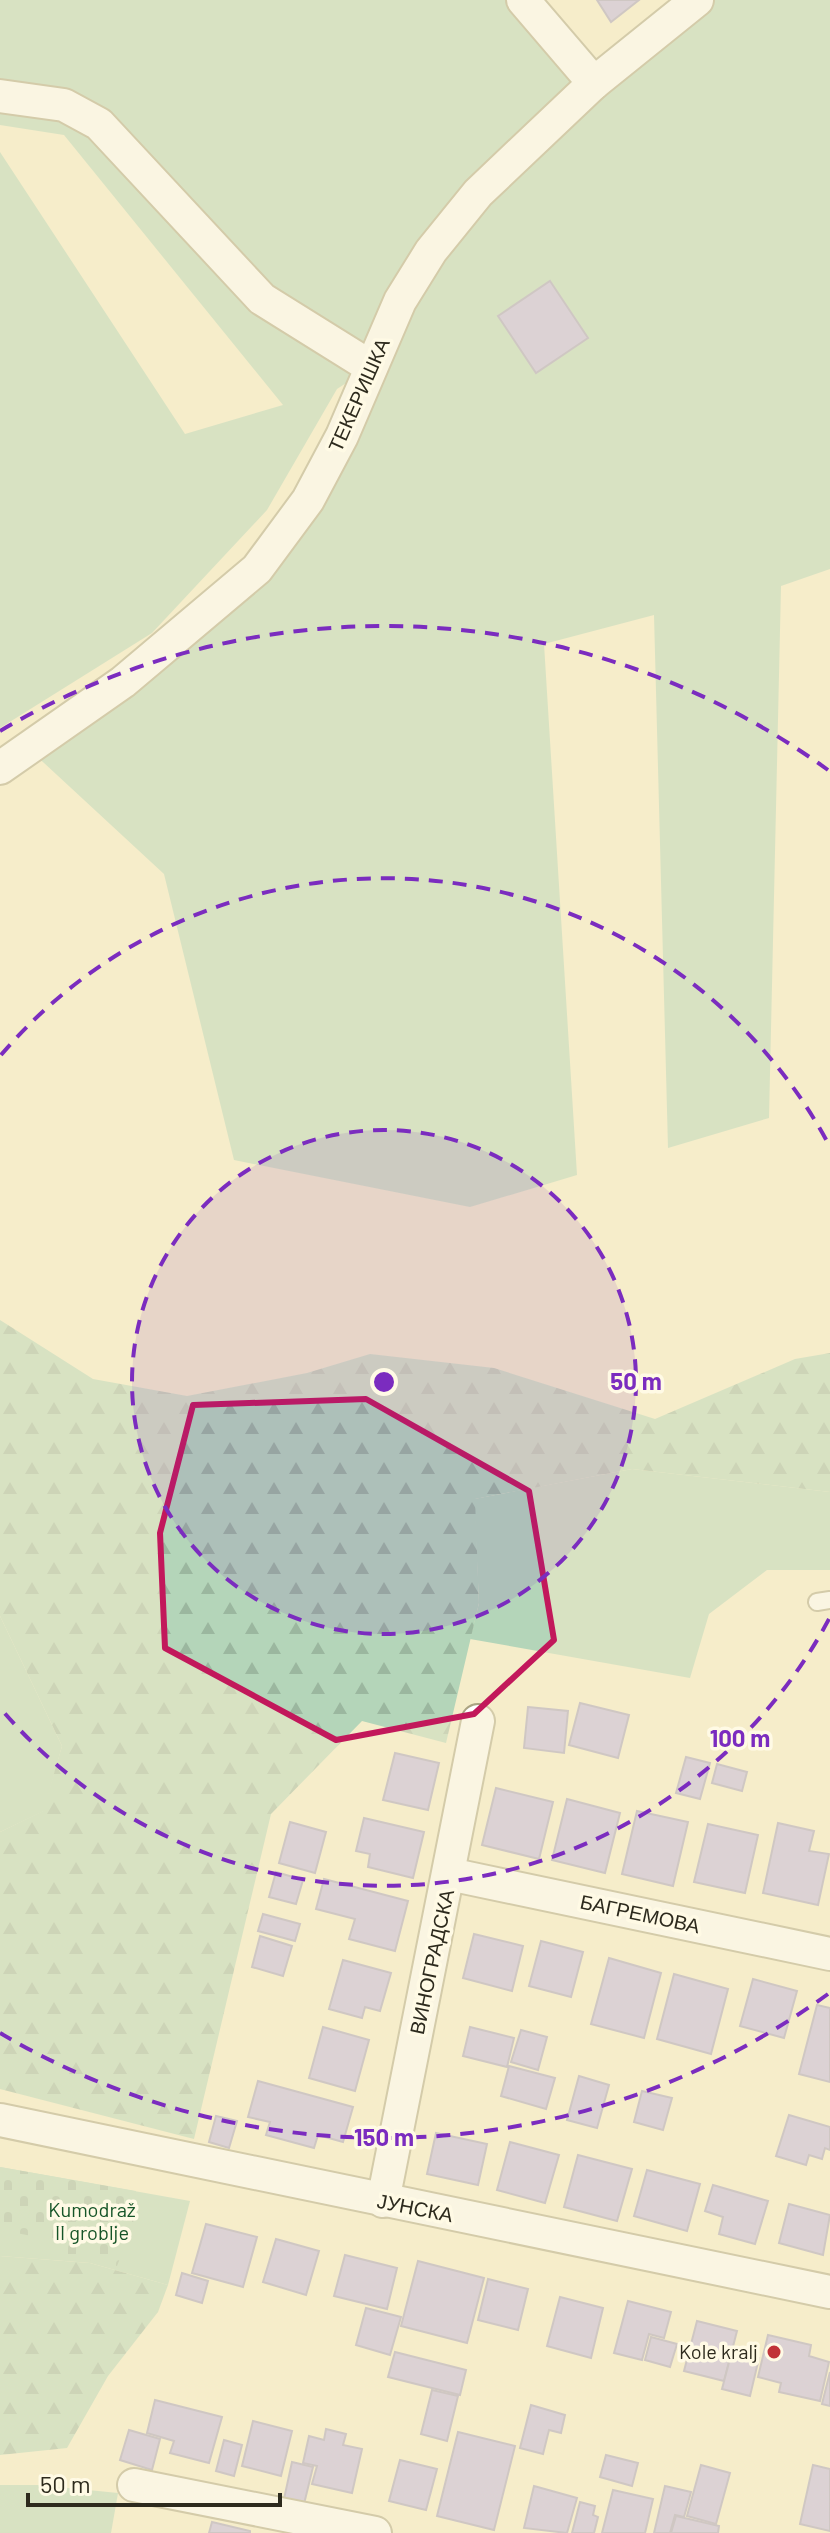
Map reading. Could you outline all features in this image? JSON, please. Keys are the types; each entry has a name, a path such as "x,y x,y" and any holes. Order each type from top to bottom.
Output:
{"street":[{"path":"523,0 594,83"},
{"name":"ТЕКЕРИШКА","path":"0,768 123,682 257,569 308,500 342,436 400,301 431,251 478,193 594,83 697,0"},
{"path":"0,96 64,105 99,124 262,299 371,367"},
{"name":"ВИНОГРАДСКА","path":"383,2201 478,1721"},
{"name":"БАГРЕМОВА","path":"449,1874 830,1954"},
{"name":"ЈУНСКА","path":"0,2120 830,2292"},
{"path":"134,2485 375,2533"}],"highlighted area":[{"path":"366,1399 529,1491 554,1640 474,1714 336,1740 165,1648 160,1533 193,1405"}],"green space":[{"path":"0,0 523,0 594,82 697,0 830,0 830,569 781,586 769,1118 668,1148 654,615 544,644 577,1175 470,1207 234,1160 164,874 30,750 257,569 369,368 337,389 267,510 152,633 0,728 0,152 185,434 283,405 64,135 0,125"},
{"path":"0,1320 93,1379 187,1396 307,1373 370,1354 494,1368 655,1419 795,1359 830,1353 830,1492 632,1469 475,1499 479,1603 446,1743 362,1721 271,1814 194,2139 0,2089 0,1832 43,1811 62,1746 0,1616"},
{"path":"632,1469 830,1492 830,1570 767,1570 709,1614 690,1678 470,1639 479,1603 474,1499"},
{"path":"0,1616 62,1746 44,1811 0,1832"},
{"name":"Kumodraž II groblje","path":"0,2167 190,2201 168,2285 90,2263 0,2256"},
{"name":"Kumodraž II groblje","path":"0,2167 136,2191 133,2225 117,2266 62,2254 59,2241 0,2230"},
{"path":"0,2256 90,2263 168,2285 158,2312 108,2376 67,2448 0,2455"},
{"path":"0,2485 38,2485 118,2493 111,2533 0,2533"}],"building":[{"path":"597,0 639,0 611,22"},
{"path":"550,281 588,338 536,373 498,316"},
{"path":"580,1703 629,1715 618,1758 569,1745"},
{"path":"528,1707 568,1711 564,1753 524,1748"},
{"path":"395,1753 439,1763 428,1810 383,1800"},
{"path":"686,1757 710,1763 700,1799 676,1793"},
{"path":"717,1764 747,1772 742,1791 712,1783"},
{"path":"496,1788 553,1802 539,1859 482,1845"},
{"path":"567,1799 620,1813 605,1873 552,1860"},
{"path":"637,1811 688,1822 673,1886 622,1874"},
{"path":"364,1818 424,1832 413,1878 368,1867 370,1854 356,1851"},
{"path":"290,1822 326,1832 315,1873 279,1863"},
{"path":"778,1823 814,1831 809,1851 829,1854 818,1905 763,1893"},
{"path":"708,1824 758,1835 745,1893 694,1882"},
{"path":"276,1872 303,1880 296,1904 269,1897"},
{"path":"324,1879 408,1901 395,1951 349,1939 355,1919 316,1909"},
{"path":"263,1914 300,1924 295,1941 258,1931"},
{"path":"474,1934 523,1946 512,1991 463,1978"},
{"path":"260,1936 292,1946 283,1976 252,1967"},
{"path":"541,1941 583,1952 571,1997 529,1986"},
{"path":"609,1958 661,1973 644,2038 591,2024"},
{"path":"343,1960 391,1973 380,2011 365,2007 362,2018 329,2009"},
{"path":"674,1974 728,1989 711,2054 657,2039"},
{"path":"753,1979 797,1991 784,2038 740,2026"},
{"path":"817,2005 830,2008 830,2082 799,2074"},
{"path":"323,2027 369,2040 355,2091 309,2078"},
{"path":"470,2027 514,2038 507,2067 463,2056"},
{"path":"521,2030 547,2037 538,2070 511,2062"},
{"path":"509,2066 555,2078 546,2109 501,2096"},
{"path":"579,2076 609,2085 597,2128 567,2120"},
{"path":"258,2081 353,2107 343,2142 318,2135 314,2148 266,2135 270,2122 248,2117"},
{"path":"642,2091 672,2098 663,2130 634,2122"},
{"path":"789,2115 830,2127 830,2150 825,2148 822,2159 809,2155 806,2165 776,2156"},
{"path":"216,2116 237,2121 229,2148 209,2142"},
{"path":"436,2133 487,2144 478,2185 427,2174"},
{"path":"510,2142 559,2155 545,2203 497,2190"},
{"path":"578,2155 632,2169 617,2221 564,2207"},
{"path":"647,2170 700,2184 687,2231 634,2216"},
{"path":"713,2185 768,2201 755,2244 719,2234 723,2217 705,2211"},
{"path":"789,2204 830,2215 823,2255 779,2243"},
{"path":"206,2224 257,2237 243,2287 192,2273"},
{"path":"276,2239 319,2251 306,2295 263,2282"},
{"path":"345,2255 397,2268 387,2309 334,2296"},
{"path":"418,2261 484,2278 467,2343 401,2326"},
{"path":"182,2273 208,2281 202,2303 176,2295"},
{"path":"488,2279 528,2289 518,2330 478,2320"},
{"path":"560,2297 603,2308 591,2358 547,2346"},
{"path":"628,2301 671,2312 664,2338 649,2334 642,2360 614,2353"},
{"path":"366,2308 401,2317 390,2355 356,2345"},
{"path":"697,2321 737,2331 724,2381 684,2371"},
{"path":"768,2335 811,2345 809,2356 829,2362 820,2401 779,2392 781,2383 758,2377"},
{"path":"651,2337 677,2344 670,2367 645,2360"},
{"path":"732,2351 759,2358 750,2396 722,2389"},
{"path":"395,2352 466,2370 460,2395 388,2377"},
{"path":"830,2372 830,2406 822,2404"},
{"path":"432,2390 458,2396 447,2441 421,2434"},
{"path":"155,2400 222,2417 209,2463 170,2453 174,2441 147,2433"},
{"path":"531,2405 565,2415 561,2433 549,2430 543,2454 520,2448"},
{"path":"253,2421 292,2431 281,2476 242,2466"},
{"path":"326,2429 346,2434 343,2445 362,2449 352,2493 312,2484 317,2466 303,2463 309,2436 324,2440"},
{"path":"129,2430 160,2439 152,2470 120,2460"},
{"path":"458,2432 515,2446 494,2530 437,2516"},
{"path":"224,2440 242,2445 234,2476 216,2471"},
{"path":"606,2455 638,2463 632,2486 600,2477"},
{"path":"400,2460 437,2469 426,2510 389,2501"},
{"path":"292,2462 313,2467 304,2504 284,2499"},
{"path":"701,2465 730,2473 716,2524 687,2516"},
{"path":"813,2465 830,2469 830,2531 800,2524"},
{"path":"534,2486 577,2498 567,2533 524,2528"},
{"path":"665,2486 691,2492 684,2517 675,2515 670,2533 654,2533"},
{"path":"613,2490 653,2499 645,2533 602,2533"},
{"path":"580,2502 595,2506 593,2515 598,2517 594,2533 572,2533"},
{"path":"676,2516 719,2526 718,2533 671,2533"},
{"path":"212,2522 250,2531 250,2533 209,2533"}],"place":[{"name":"Kole kralj","path":"774,2352"}]}
